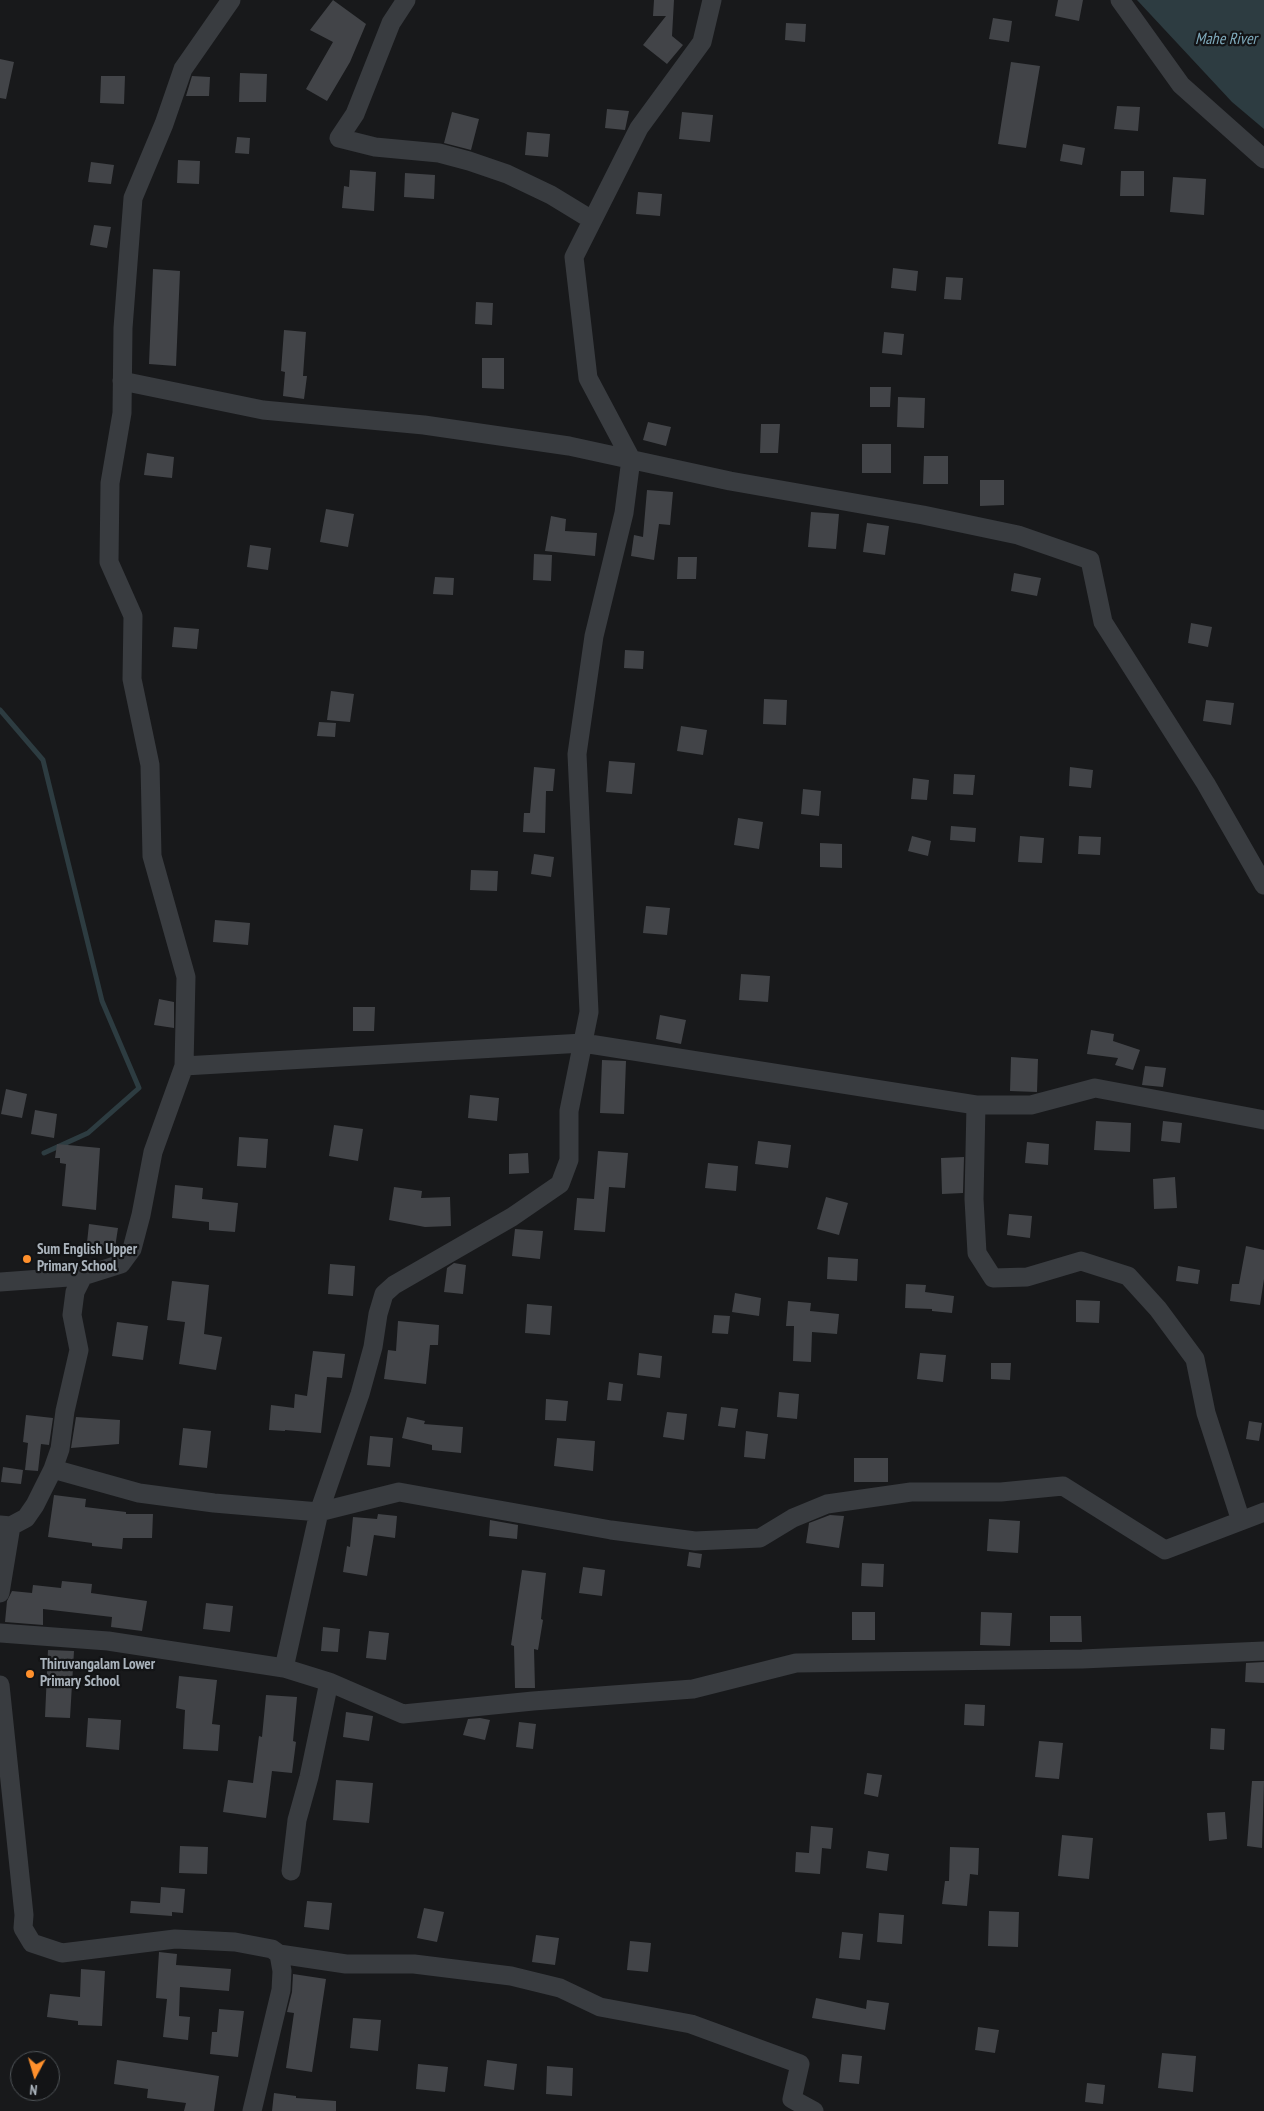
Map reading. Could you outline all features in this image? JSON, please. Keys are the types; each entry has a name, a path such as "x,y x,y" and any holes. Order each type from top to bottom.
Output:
{"street":[{"path":"0,1282 83,1276 121,1264 132,1249 141,1215 153,1152 184,1066 186,977 152,856 150,765 132,679 133,616 109,562 110,483 122,413 123,328 133,198 164,124 183,69 232,0"},
{"path":"406,0 390,22 355,114 339,138 375,147 439,153 469,161 507,174 551,195 592,220"},
{"path":"284,1668 319,1512 360,1394 373,1348 378,1314 384,1294 394,1285 512,1217 560,1184 569,1160 569,1112 589,1012 577,754 594,636 624,513 631,460 588,378 574,257 639,128 702,42 712,0"},
{"path":"1120,0 1181,85 1264,159"},
{"path":"122,381 263,410 424,425 569,446 730,481 922,515 1018,535 1090,560 1103,622 1206,784 1264,885"},
{"path":"184,1066 583,1043 976,1104 1031,1105 1095,1088 1264,1120"},
{"path":"976,1104 974,1199 977,1253 993,1278 1027,1277 1081,1261 1128,1276 1158,1309 1195,1359 1206,1413 1241,1520"},
{"path":"0,1593 6,1526 26,1518 35,1505 53,1469 60,1449 65,1411 79,1350 72,1315 75,1292 83,1276"},
{"path":"53,1469 139,1493 214,1503 319,1512 399,1492 610,1530 695,1541 760,1538 793,1518 826,1504 911,1492 1001,1492 1063,1486 1165,1550 1264,1512"},
{"path":"0,1634 108,1640 284,1668 329,1682 404,1714 533,1701 693,1689 796,1662 1082,1659 1264,1651"},
{"path":"291,1871 297,1820 329,1682"},
{"path":"0,1684 5,1774 24,1915 23,1928 32,1943 62,1953 175,1939 235,1942 272,1949 279,1954 346,1964 414,1964 511,1976 560,1988 600,2007 691,2024 800,2064 792,2098 814,2111"},
{"path":"252,2111 281,1990 282,1971 279,1954"}],"water":[{"name":"Mahe River","path":"1137,0 1264,0 1264,129 1232,102"}],"building":[{"path":"333,0 366,24 350,62 327,101 306,89 333,42 310,30"},
{"path":"654,0 674,0 672,36 683,45 667,64 643,45 666,16 653,16"},
{"path":"1058,0 1083,0 1079,21 1055,16"},
{"path":"993,18 1012,21 1009,42 989,39"},
{"path":"786,23 806,24 805,42 785,40"},
{"path":"0,59 14,62 6,99 0,98"},
{"path":"1011,62 1040,66 1026,148 998,144"},
{"path":"240,73 267,74 266,102 239,102"},
{"path":"101,76 125,76 124,104 100,103"},
{"path":"192,76 210,77 209,96 186,96"},
{"path":"1117,106 1140,107 1138,131 1114,129"},
{"path":"607,109 629,111 625,130 605,128"},
{"path":"452,112 479,119 471,150 444,143"},
{"path":"682,112 713,115 710,142 679,139"},
{"path":"527,132 550,134 548,157 525,155"},
{"path":"237,137 250,138 249,154 235,153"},
{"path":"1063,144 1085,148 1082,165 1060,161"},
{"path":"178,160 200,161 199,184 177,183"},
{"path":"91,162 114,165 111,184 88,182"},
{"path":"350,170 376,172 374,211 342,208 344,186 349,187"},
{"path":"1121,171 1144,171 1144,196 1120,196"},
{"path":"405,173 435,175 434,199 404,197"},
{"path":"1173,177 1206,179 1204,215 1170,212"},
{"path":"638,192 662,194 660,216 636,214"},
{"path":"94,225 111,227 107,248 90,245"},
{"path":"893,268 918,271 916,291 891,288"},
{"path":"153,269 180,271 176,366 149,364"},
{"path":"946,277 963,278 961,300 944,299"},
{"path":"476,302 493,303 492,325 475,324"},
{"path":"284,330 306,332 303,376 307,376 304,399 283,396 285,372 281,371"},
{"path":"884,332 904,334 902,355 882,353"},
{"path":"482,358 504,358 504,389 482,388"},
{"path":"870,387 891,387 890,407 870,407"},
{"path":"898,397 925,398 924,428 897,427"},
{"path":"648,422 671,427 666,446 643,440"},
{"path":"761,424 780,424 778,453 760,453"},
{"path":"862,444 891,444 891,473 862,473"},
{"path":"147,453 174,457 172,478 144,475"},
{"path":"924,456 948,456 948,484 923,484"},
{"path":"980,480 1004,480 1004,505 980,506"},
{"path":"647,490 673,492 670,525 659,524 654,560 631,556 634,535 643,537"},
{"path":"326,509 354,514 348,547 320,542"},
{"path":"811,512 839,514 836,549 808,547"},
{"path":"551,516 566,519 565,531 597,533 595,556 545,551"},
{"path":"867,523 889,526 885,555 863,552"},
{"path":"250,545 271,548 268,570 247,567"},
{"path":"534,554 552,555 551,581 533,580"},
{"path":"678,557 697,557 696,579 677,579"},
{"path":"1014,573 1041,578 1037,596 1011,591"},
{"path":"435,577 454,578 453,595 433,594"},
{"path":"1191,623 1212,627 1208,647 1188,643"},
{"path":"174,627 199,629 197,649 172,647"},
{"path":"625,650 644,651 643,669 624,668"},
{"path":"331,691 354,694 350,722 327,720"},
{"path":"764,699 787,700 786,725 763,724"},
{"path":"1206,700 1234,703 1231,725 1203,721"},
{"path":"319,722 336,723 335,737 317,736"},
{"path":"681,726 707,730 703,755 677,751"},
{"path":"609,761 635,763 632,794 606,792"},
{"path":"534,767 555,769 553,791 546,791 545,833 523,832 524,813 530,813"},
{"path":"1070,767 1093,770 1091,788 1069,786"},
{"path":"954,774 975,775 973,795 953,794"},
{"path":"913,778 929,780 927,800 911,799"},
{"path":"803,789 821,791 819,816 801,814"},
{"path":"738,818 763,822 759,849 734,845"},
{"path":"951,826 976,828 975,842 950,840"},
{"path":"912,836 931,841 928,856 908,851"},
{"path":"1020,836 1044,838 1042,863 1018,862"},
{"path":"1079,836 1101,837 1100,855 1078,854"},
{"path":"820,843 842,844 842,868 820,867"},
{"path":"534,854 554,857 551,877 531,874"},
{"path":"471,870 498,871 497,891 470,890"},
{"path":"646,906 670,908 667,935 643,933"},
{"path":"215,920 250,923 248,945 213,942"},
{"path":"741,974 770,976 768,1002 739,1000"},
{"path":"159,999 174,1002 174,1028 154,1025"},
{"path":"353,1007 375,1007 374,1031 353,1031"},
{"path":"660,1015 686,1020 681,1044 656,1039"},
{"path":"1091,1030 1114,1034 1113,1041 1140,1050 1133,1070 1115,1065 1118,1058 1087,1054"},
{"path":"1011,1057 1038,1059 1037,1092 1010,1091"},
{"path":"602,1060 626,1061 624,1114 600,1113"},
{"path":"1145,1066 1166,1068 1163,1087 1142,1085"},
{"path":"6,1089 27,1094 22,1118 1,1114"},
{"path":"470,1095 499,1098 497,1121 468,1118"},
{"path":"35,1110 57,1114 54,1138 31,1134"},
{"path":"1096,1121 1131,1123 1130,1152 1094,1150"},
{"path":"1163,1121 1182,1123 1180,1143 1161,1141"},
{"path":"334,1125 363,1129 358,1161 329,1156"},
{"path":"239,1137 268,1139 266,1168 237,1166"},
{"path":"758,1141 791,1145 788,1168 755,1164"},
{"path":"1027,1142 1049,1144 1048,1165 1025,1163"},
{"path":"57,1144 100,1148 96,1210 62,1206 66,1164 60,1163 60,1158 55,1158"},
{"path":"598,1151 628,1153 625,1188 609,1187 605,1232 574,1230 577,1198 594,1199"},
{"path":"528,1153 529,1173 509,1174 509,1154"},
{"path":"964,1157 963,1193 942,1194 941,1158"},
{"path":"708,1163 738,1166 736,1191 705,1188"},
{"path":"1175,1177 1177,1208 1154,1209 1153,1179"},
{"path":"175,1185 203,1188 202,1199 238,1203 235,1232 209,1230 209,1222 172,1218"},
{"path":"394,1187 422,1191 421,1198 450,1197 451,1226 425,1227 389,1220"},
{"path":"826,1197 848,1203 839,1235 817,1229"},
{"path":"1009,1214 1032,1216 1030,1238 1007,1235"},
{"path":"89,1224 118,1228 114,1254 86,1252"},
{"path":"515,1229 543,1231 540,1259 512,1256"},
{"path":"1246,1246 1264,1250 1264,1279 1260,1305 1230,1301 1232,1284 1239,1284"},
{"path":"828,1257 858,1259 857,1281 827,1279"},
{"path":"454,1263 466,1265 463,1294 444,1292 447,1268"},
{"path":"330,1264 355,1266 353,1296 328,1294"},
{"path":"1178,1266 1200,1270 1198,1284 1176,1281"},
{"path":"172,1281 209,1285 204,1334 222,1337 216,1370 179,1364 185,1322 167,1320"},
{"path":"906,1284 926,1285 925,1292 954,1296 952,1313 932,1311 932,1309 905,1308"},
{"path":"735,1293 761,1298 759,1316 732,1312"},
{"path":"1076,1300 1100,1301 1099,1323 1076,1322"},
{"path":"788,1301 811,1303 810,1311 839,1314 837,1334 812,1332 811,1362 793,1361 794,1326 786,1326"},
{"path":"527,1304 552,1306 550,1335 525,1333"},
{"path":"714,1315 730,1316 728,1334 712,1333"},
{"path":"398,1321 439,1325 438,1345 430,1345 426,1384 384,1379 388,1350 396,1351"},
{"path":"117,1322 148,1326 143,1360 112,1356"},
{"path":"313,1351 345,1354 342,1378 327,1377 321,1433 269,1430 271,1405 294,1408 295,1394 307,1396"},
{"path":"639,1353 662,1356 660,1378 637,1375"},
{"path":"920,1353 946,1355 943,1382 917,1379"},
{"path":"991,1363 1011,1363 1010,1380 991,1379"},
{"path":"609,1382 623,1384 621,1401 607,1400"},
{"path":"779,1392 799,1394 797,1419 777,1417"},
{"path":"546,1399 568,1401 566,1421 545,1420"},
{"path":"721,1407 738,1409 735,1428 718,1426"},
{"path":"667,1412 687,1414 684,1440 663,1437"},
{"path":"26,1415 53,1418 49,1445 41,1444 38,1471 25,1470 28,1443 23,1442"},
{"path":"76,1417 120,1420 119,1444 71,1448"},
{"path":"407,1417 425,1421 424,1424 463,1427 461,1453 432,1450 432,1445 402,1438"},
{"path":"1249,1421 1262,1423 1259,1441 1246,1439"},
{"path":"183,1428 211,1431 207,1468 179,1465"},
{"path":"746,1431 768,1434 765,1459 744,1457"},
{"path":"370,1436 393,1438 390,1467 367,1465"},
{"path":"557,1438 595,1441 593,1471 554,1466"},
{"path":"854,1458 888,1458 888,1482 854,1482"},
{"path":"3,1467 23,1470 21,1484 1,1482"},
{"path":"54,1495 86,1499 85,1507 126,1512 126,1514 153,1514 152,1538 123,1538 122,1549 92,1546 92,1543 48,1537"},
{"path":"378,1514 397,1516 395,1538 374,1535 367,1576 343,1572 347,1546 350,1547 353,1517 377,1519"},
{"path":"830,1515 844,1516 839,1548 806,1543 809,1523"},
{"path":"989,1519 1020,1521 1018,1553 987,1551"},
{"path":"490,1520 518,1525 517,1539 489,1536"},
{"path":"689,1552 702,1554 700,1568 687,1566"},
{"path":"862,1563 884,1564 883,1587 861,1586"},
{"path":"583,1567 605,1570 602,1596 579,1593"},
{"path":"522,1570 546,1573 541,1619 543,1620 538,1650 534,1649 535,1688 515,1688 514,1646 511,1645"},
{"path":"62,1581 92,1584 91,1593 147,1601 142,1631 111,1627 112,1617 43,1609 43,1625 5,1622 7,1601 12,1591 32,1593 33,1585 61,1588"},
{"path":"206,1603 233,1606 230,1632 203,1629"},
{"path":"852,1612 875,1612 875,1640 852,1640"},
{"path":"981,1612 1012,1613 1010,1646 980,1645"},
{"path":"1050,1616 1081,1616 1082,1642 1050,1642"},
{"path":"323,1627 340,1629 338,1652 321,1651"},
{"path":"369,1631 389,1633 386,1660 366,1658"},
{"path":"48,1650 74,1651 70,1718 45,1717"},
{"path":"1264,1662 1264,1683 1245,1682 1246,1663"},
{"path":"179,1676 217,1680 212,1724 220,1725 218,1751 183,1749 185,1710 176,1708"},
{"path":"266,1695 297,1697 293,1741 296,1742 292,1773 272,1771 266,1818 223,1812 228,1780 253,1783 259,1736 262,1737"},
{"path":"965,1704 985,1705 984,1726 964,1725"},
{"path":"346,1712 373,1716 369,1741 343,1737"},
{"path":"88,1718 121,1720 119,1750 86,1747"},
{"path":"480,1718 490,1720 485,1740 463,1735 468,1719"},
{"path":"519,1722 536,1724 533,1749 516,1747"},
{"path":"1211,1728 1225,1729 1224,1750 1210,1749"},
{"path":"1039,1741 1063,1743 1059,1779 1035,1777"},
{"path":"867,1773 882,1775 878,1797 864,1794"},
{"path":"336,1780 373,1783 369,1823 333,1820"},
{"path":"1252,1781 1264,1781 1262,1848 1247,1846"},
{"path":"1225,1812 1227,1839 1209,1841 1207,1813"},
{"path":"811,1826 833,1828 831,1849 822,1848 820,1874 795,1872 796,1852 809,1853"},
{"path":"1062,1835 1093,1838 1089,1879 1058,1876"},
{"path":"180,1846 208,1847 207,1874 179,1873"},
{"path":"950,1847 979,1848 978,1875 970,1874 967,1906 942,1904 945,1881 949,1881"},
{"path":"868,1851 889,1854 887,1871 866,1868"},
{"path":"161,1887 185,1889 183,1913 172,1912 172,1916 130,1913 131,1901 160,1903"},
{"path":"307,1901 332,1903 329,1930 304,1927"},
{"path":"424,1908 444,1912 437,1942 417,1938"},
{"path":"989,1911 1019,1912 1018,1947 988,1946"},
{"path":"879,1913 904,1915 902,1944 877,1942"},
{"path":"842,1932 863,1934 860,1960 839,1958"},
{"path":"536,1935 559,1938 555,1965 532,1962"},
{"path":"630,1941 651,1943 648,1972 627,1970"},
{"path":"159,1952 177,1954 176,1965 231,1969 229,1991 180,1987 179,2016 190,2017 188,2040 163,2037 167,1999 156,1998"},
{"path":"81,1969 105,1971 102,2026 78,2025 78,2021 47,2017 50,1994 80,1997"},
{"path":"293,1974 326,1979 312,2072 286,2068 294,2013 287,2012 292,1992"},
{"path":"816,1998 866,2009 867,2000 889,2003 885,2030 812,2018"},
{"path":"219,2009 244,2011 238,2057 210,2054 212,2032 217,2032"},
{"path":"353,2018 381,2020 378,2051 350,2048"},
{"path":"978,2027 999,2030 995,2053 975,2050"},
{"path":"1162,2053 1196,2056 1193,2092 1158,2088"},
{"path":"842,2054 862,2056 859,2084 839,2082"},
{"path":"117,2060 219,2076 214,2111 184,2111 186,2103 147,2098 148,2089 114,2084"},
{"path":"487,2060 517,2064 514,2090 484,2086"},
{"path":"418,2064 448,2067 445,2092 416,2089"},
{"path":"547,2066 573,2068 572,2096 546,2094"},
{"path":"1087,2083 1105,2085 1103,2104 1085,2102"},
{"path":"274,2093 296,2096 296,2098 336,2101 336,2111 272,2111"}],"waterway":[{"path":"0,710 43,760 102,1001 139,1088 88,1133 44,1153"}],"place":[{"name":"Sum English Upper Primary School","path":"27,1259"},
{"name":"Thiruvangalam Lower Primary School","path":"30,1674"}]}
